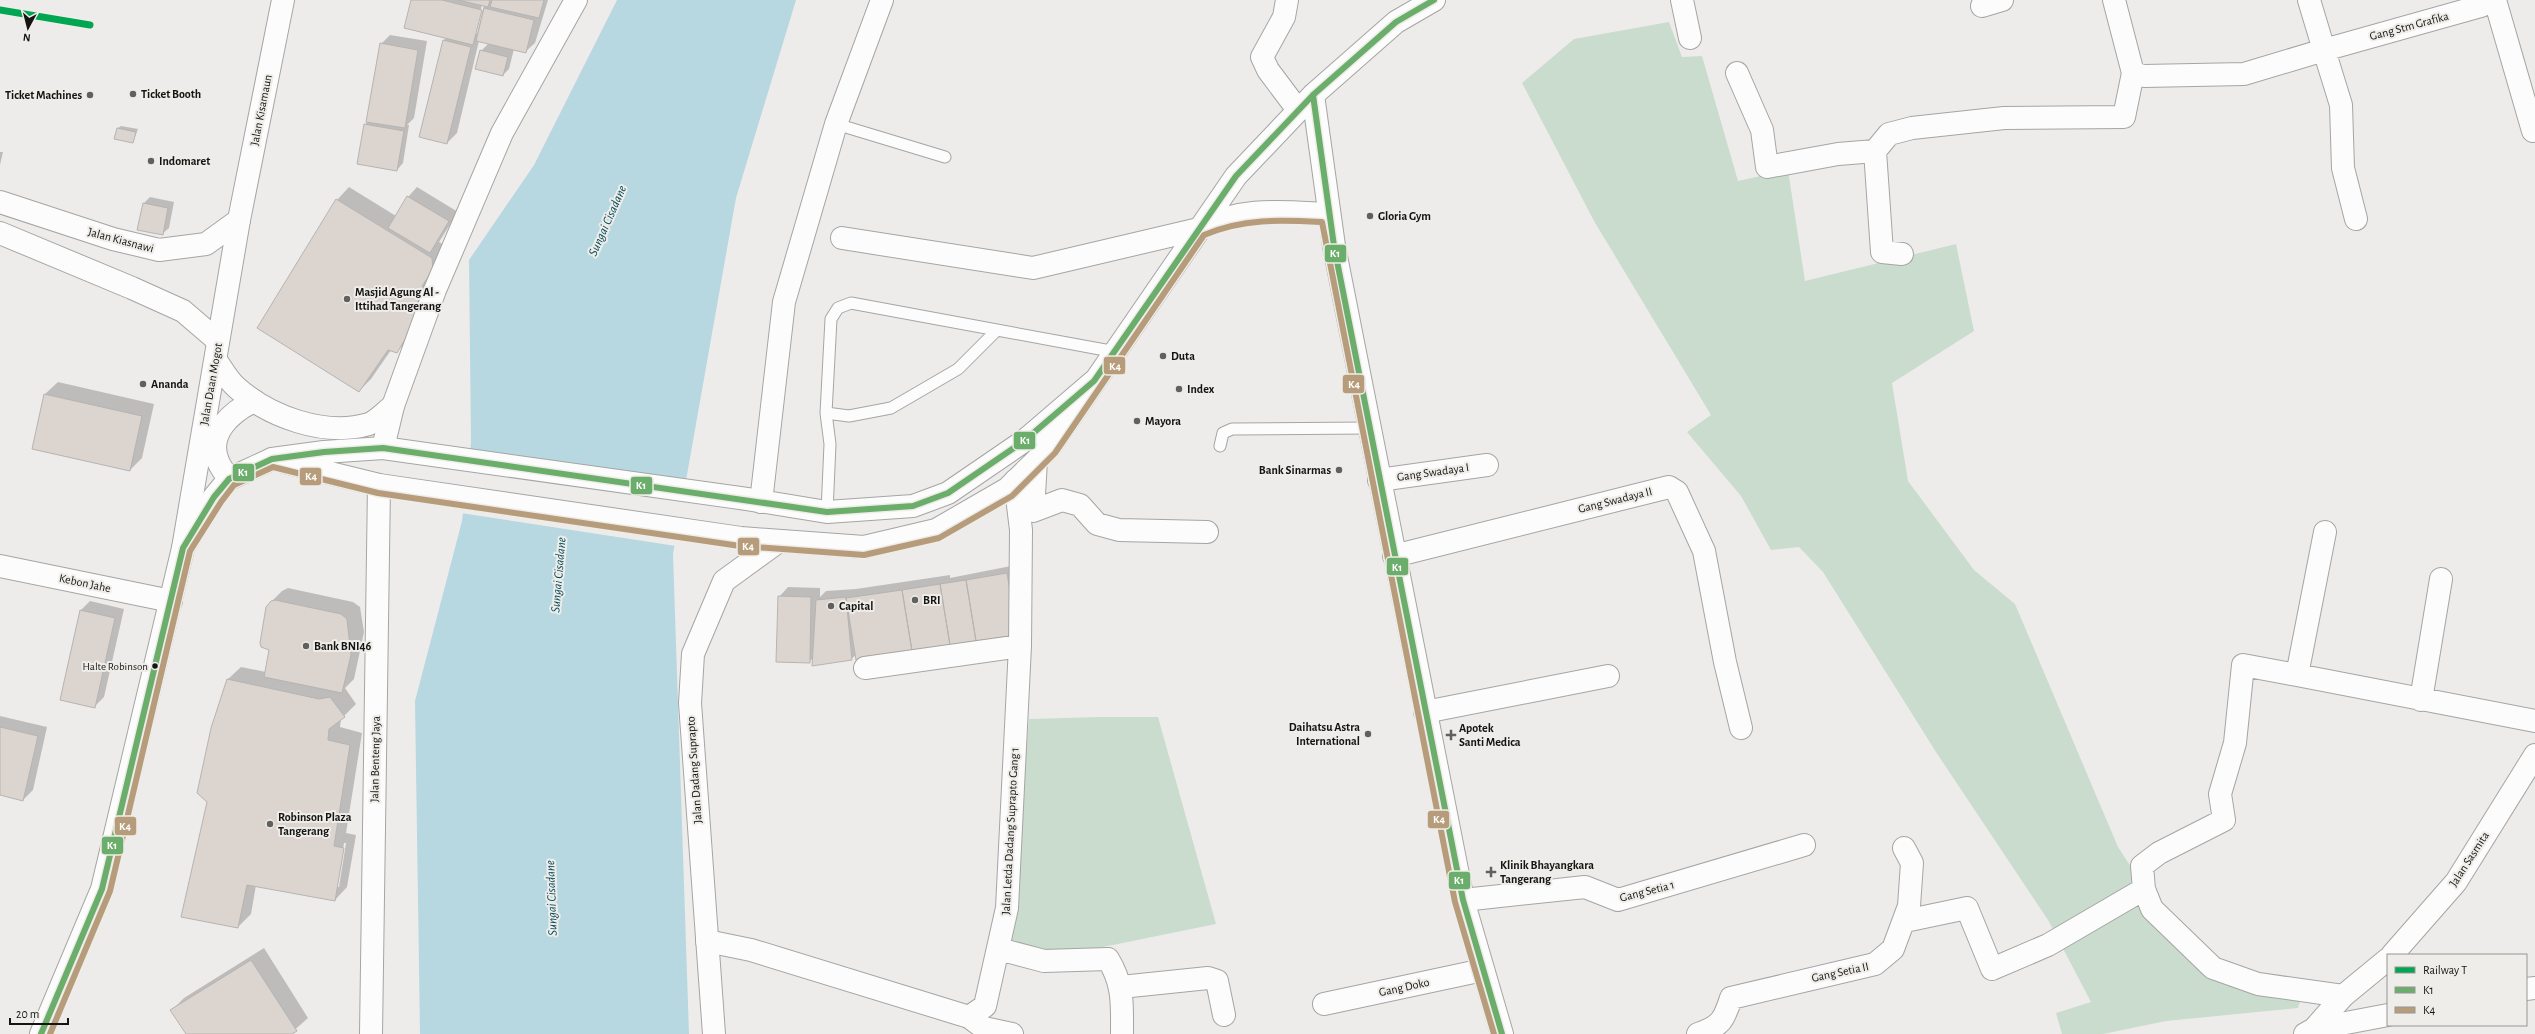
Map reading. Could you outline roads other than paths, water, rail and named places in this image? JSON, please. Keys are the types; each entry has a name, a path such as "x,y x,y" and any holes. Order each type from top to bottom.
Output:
{"main road":[{"name":"Jalan Kisamaun","path":"239,220 284,0"},
{"path":"383,448 393,406 435,290 502,133 576,0"},
{"path":"754,500 784,302 836,124 882,0"},
{"path":"1288,0 1284,17 1262,57 1268,70 1306,102 1329,214 1379,480 1463,900 1502,1034"},
{"path":"1396,22 1409,0"},
{"path":"272,459 389,486 742,538 864,547 936,530 1007,489 1049,448 1236,176 1306,102 1396,22 1434,0"},
{"path":"1682,0 1690,38"},
{"path":"1902,254 1882,252 1875,151 1889,134 1912,128 2004,118 2124,117 2133,73 2114,0"},
{"path":"2309,0 2341,105 2343,168 2356,219"},
{"path":"2494,0 2533,131"},
{"name":"Gang Stm Grafika","path":"2133,73 2144,76 2244,74 2481,6 2494,0"},
{"path":"1737,73 1762,130 1767,167 1838,154 1875,151"},
{"name":"Jalan Kiasnawi","path":"0,202 113,239 159,250 206,244 239,220"},
{"path":"842,238 1033,268 1200,229 1212,222 1251,211 1329,214"},
{"name":"Jalan Daan Mogot","path":"41,1034 102,889 183,548 239,220"},
{"path":"0,233 183,311 217,350 235,386 254,401 289,420 329,428 370,424 393,406"},
{"name":"Jalan Daan Mogot","path":"183,548 214,496 229,479 272,459 324,452 383,448 416,451 827,512 913,506 948,493 1024,441 1094,381"},
{"path":"229,479 218,461 215,449 219,433 227,420 238,408 254,401"},
{"path":"1036,461 1033,511 1062,500 1080,505 1097,524 1119,530 1207,532"},
{"name":"Gang Swadaya I","path":"1379,480 1487,465"},
{"name":"Jalan Letda Dadang Suprapto Gang 1","path":"969,1017 985,1006 999,949 1006,908 1020,646 1021,530 1015,481"},
{"name":"Jalan Benteng Jaya","path":"371,1034 389,486"},
{"name":"Gang Swadaya II","path":"1394,556 1669,487 1677,492 1704,550 1741,728"},
{"path":"2297,675 2325,532"},
{"name":"Jalan Dadang Suprapto","path":"714,1034 690,703 693,654 724,581 779,541"},
{"name":"Kebon Jahe","path":"0,566 170,601"},
{"path":"2421,700 2441,579"},
{"path":"865,668 1020,646"},
{"path":"2387,1015 2320,1021 2258,984 2213,968 2152,909 2144,889 2142,866 2159,853 2224,820 2220,794 2235,743 2243,665 2421,700 2535,720"},
{"path":"1425,712 1608,676"},
{"name":"Jalan Sasmita","path":"2393,954 2456,882 2535,755"},
{"name":"Gang Setia 1","path":"1463,900 1585,887 1618,900 1804,845"},
{"name":"Gang Setia II","path":"1698,1034 1710,1030 1724,1019 1731,998 1808,978 1875,964 1893,949 1905,921 1909,906 1912,863 1904,848"},
{"path":"1905,921 1967,908 1992,969 2048,945 2144,889"},
{"path":"707,941 751,950 969,1017 984,1028 1012,1034"},
{"path":"999,949 1044,961 1108,959 1117,974 1121,987 1122,1034"},
{"path":"2320,1021 2387,960"},
{"name":"Gang Doko","path":"1324,1004 1483,970"},
{"path":"1121,987 1208,978 1217,981 1224,1015"}],"lane":[{"path":"836,124 945,157"},
{"path":"827,512 830,444 826,413 831,318 838,308 851,303 1116,352"},
{"path":"826,413 849,416 891,408 958,370 997,330"},
{"path":"1220,446 1223,433 1232,429 1369,428"}],"water":[{"name":"Sungai Cisadane","path":"617,0 796,0 736,198 673,554 689,1034 420,1034 415,701 462,521 471,443 469,260 534,165"}],"rail line":[{"name":"T","path":"0,10 90,25"}],"place":[{"name":"Ticket Booth","path":"133,94"},
{"name":"Ticket Machines","path":"90,95"},
{"name":"Indomaret","path":"151,161"},
{"name":"Gloria Gym","path":"1370,216"},
{"name":"Masjid Agung Al - Ittihad Tangerang","path":"347,299"},
{"name":"Duta","path":"1163,356"},
{"name":"Ananda","path":"143,384"},
{"name":"Index","path":"1179,389"},
{"name":"Mayora","path":"1137,421"},
{"name":"Bank Sinarmas","path":"1339,470"},
{"name":"BRI","path":"915,600"},
{"name":"Capital","path":"831,606"},
{"name":"Bank BNI46","path":"306,646"},
{"name":"Halte Robinson","path":"155,666"},
{"name":"Daihatsu Astra International","path":"1368,734"},
{"name":"Apotek Santi Medica","path":"1451,735"},
{"name":"Robinson Plaza Tangerang","path":"270,824"},
{"name":"Klinik Bhayangkara Tangerang","path":"1491,872"}]}
